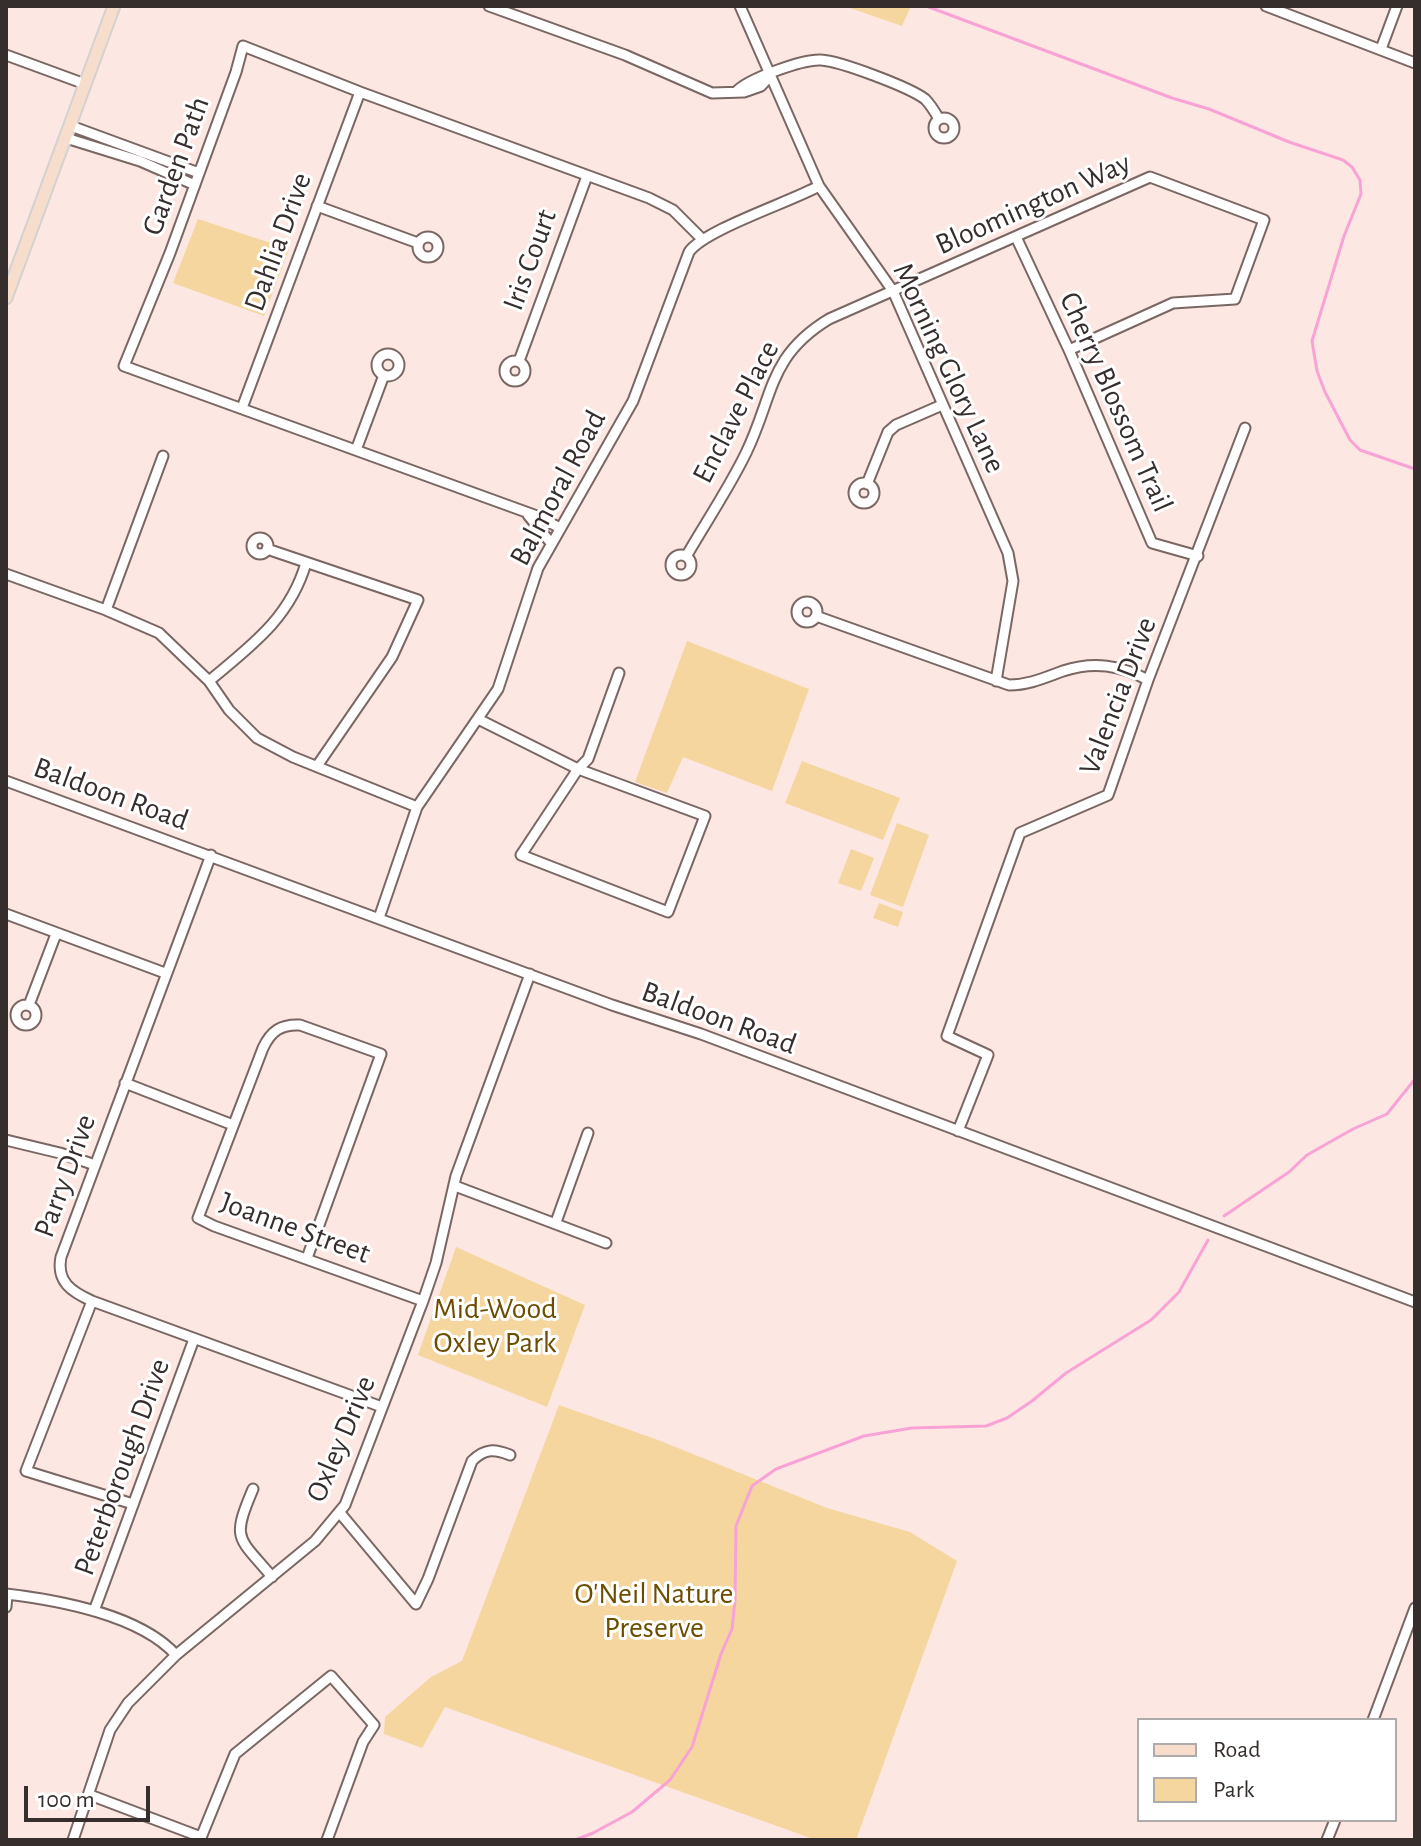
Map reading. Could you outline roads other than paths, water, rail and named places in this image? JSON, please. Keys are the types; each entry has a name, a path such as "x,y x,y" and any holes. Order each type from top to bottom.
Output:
{"main road":[{"path":"6,298 114,6"}],"street":[{"path":"489,6 625,55 712,93 725,95 744,92 761,86 771,75 805,62 829,61 913,92 929,103 939,119"},
{"name":"Morning Glory Lane","path":"740,6 819,186 893,291 1012,568 1011,594 996,681"},
{"path":"1266,6 1415,63"},
{"path":"1381,49 1397,6"},
{"name":"Garden Path","path":"560,528 537,516 527,515 124,366 195,185 243,46 664,205 682,217 702,239"},
{"path":"6,55 85,84"},
{"name":"Dahlia Drive","path":"242,408 360,92"},
{"path":"71,126 199,173"},
{"path":"66,138 140,161 195,185"},
{"name":"Iris Court","path":"519,361 587,176"},
{"name":"Bloomington Way","path":"893,291 1150,177 1264,220 1235,299 1173,303 1069,350"},
{"path":"702,239 819,186"},
{"path":"317,206 418,243"},
{"name":"Cherry Blossom Trail","path":"1016,237 1069,350 1152,543 1198,556"},
{"name":"Balmoral Road","path":"379,918 417,807 498,689 538,568 633,401 689,252 702,239"},
{"name":"Enclave Place","path":"687,555 743,461 781,365 790,350 829,319 893,291"},
{"path":"356,450 384,375"},
{"path":"867,484 891,428 942,405"},
{"name":"Valencia Drive","path":"958,1131 988,1055 947,1036 1020,833 1108,795 1148,680 1245,428"},
{"path":"106,610 163,456"},
{"name":"Garden Path","path":"527,515 551,543"},
{"path":"267,549 418,600 392,657 317,766"},
{"path":"209,681 257,642 289,604 306,563"},
{"path":"6,574 159,633 209,681 229,710 257,738 293,757 417,807"},
{"path":"816,616 996,681 1024,685 1082,666 1101,665 1132,671 1148,680"},
{"path":"478,719 578,769 705,816 668,912 521,855 578,769 588,759 619,673"},
{"name":"Baldoon Road","path":"6,781 701,1034 1415,1302"},
{"name":"Parry Drive","path":"211,855 60,1264 62,1279 66,1286 92,1301 382,1407"},
{"path":"6,914 165,973"},
{"path":"29,1005 56,934"},
{"name":"Oxley Drive","path":"73,1840 110,1730 128,1703 176,1655 315,1541 340,1513 350,1495 423,1301 436,1263 456,1176 530,974"},
{"path":"125,1083 233,1125 268,1037 288,1024 300,1025 381,1054 307,1258"},
{"name":"Joanne Street","path":"233,1125 198,1218 423,1301"},
{"path":"556,1222 588,1133"},
{"path":"6,1140 95,1165"},
{"path":"455,1186 606,1243"},
{"path":"92,1301 26,1471 133,1504"},
{"name":"Peterborough Drive","path":"94,1611 194,1339"},
{"path":"340,1513 416,1604 472,1461 484,1451 510,1455"},
{"path":"253,1489 240,1521 240,1539 272,1577"},
{"path":"6,1607 7,1594 53,1599 94,1611 159,1638 176,1655"},
{"path":"1374,1718 1415,1608"},
{"path":"90,1795 200,1838 235,1754 331,1676 374,1725 363,1742 327,1840"}],"waterway":[{"path":"926,6 1209,109 1343,160 1352,167 1360,180 1361,194 1344,236 1312,341 1317,371 1350,440 1360,450 1415,469"},
{"path":"1224,1216 1289,1172 1307,1155 1387,1114 1415,1079"},
{"path":"575,1840 632,1812 670,1780 692,1747 732,1629 736,1526 752,1486 776,1469 864,1436 912,1428 986,1426 1007,1418 1066,1373 1151,1320 1179,1292 1208,1240"}],"park label":[{"name":"Mid-Wood Oxley Park","path":"495,1326"},
{"name":"O'Neil Nature Preserve","path":"654,1611"}]}
